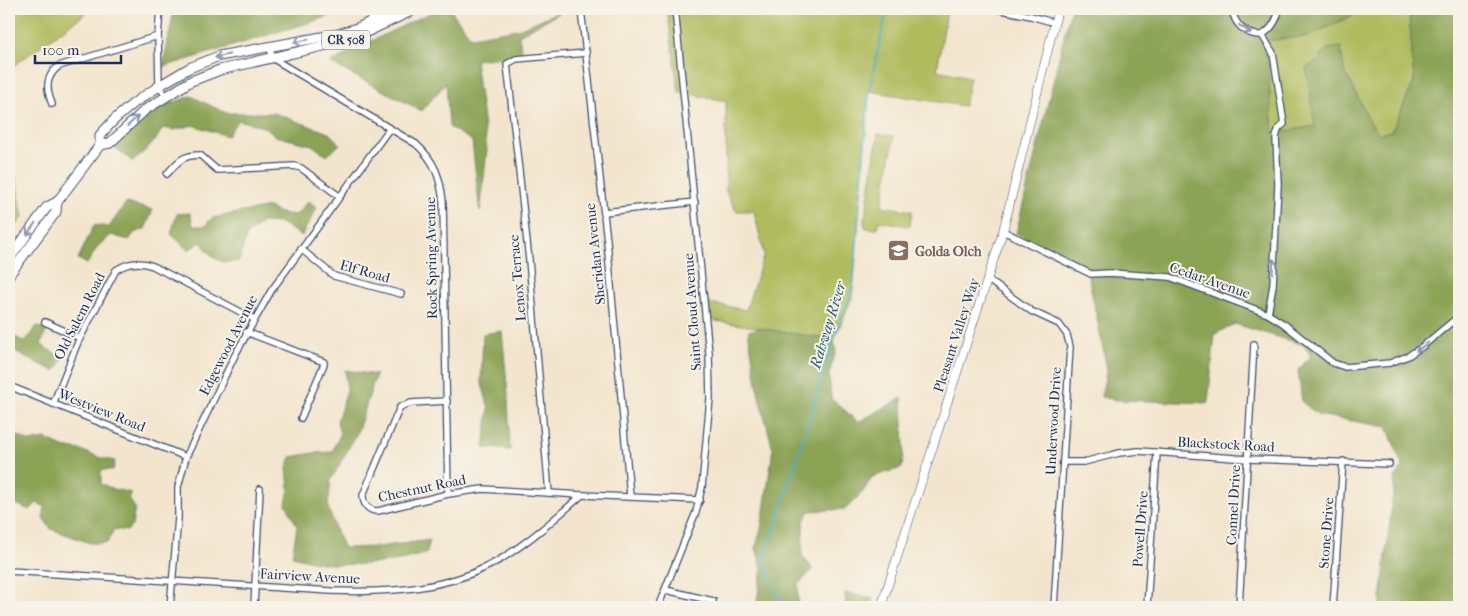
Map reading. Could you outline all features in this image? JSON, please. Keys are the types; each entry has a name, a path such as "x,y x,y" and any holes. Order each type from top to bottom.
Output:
{"main road":[{"name":"CR 508","path":"9,259 47,207 57,202 100,145 100,135 134,103 159,86 189,68 219,56 338,34 360,27 396,9"},
{"name":"CR 508","path":"100,145 110,143 145,110 191,81 220,70 336,43 358,36 416,9"},
{"name":"Pleasant Valley Way","path":"881,607 1003,231 1058,9"},
{"name":"CR 508","path":"9,275 56,212 57,202"}],"street":[{"path":"160,9 158,36 159,86 166,96"},
{"name":"Sheridan Avenue","path":"581,9 604,212 630,496"},
{"name":"Saint Cloud Avenue","path":"658,607 700,500 710,398 706,313 675,9"},
{"path":"997,9 1031,16 1054,24"},
{"path":"1232,9 1236,23 1250,33 1264,38 1278,15 1279,9"},
{"path":"52,104 48,93 48,82 52,73 59,66 158,36"},
{"name":"Cedar Avenue","path":"1264,38 1274,53 1284,124 1279,128 1276,137 1278,185 1273,285 1268,314"},
{"path":"270,47 272,58"},
{"name":"Lenox Terrace","path":"549,493 529,260 507,68 510,61 516,58 586,53"},
{"path":"289,54 289,62 293,70"},
{"name":"Rock Spring Avenue","path":"272,58 416,144 428,155 436,169 443,201 448,494"},
{"name":"Edgewood Avenue","path":"170,607 178,518 178,486 186,457 246,332 271,291 390,128"},
{"path":"167,174 182,158 194,155 200,155 217,170 294,166 301,168 339,196"},
{"path":"604,212 695,202"},
{"name":"Cedar Avenue","path":"1003,231 1091,274 1110,273 1170,277 1268,314 1284,324 1333,363 1345,367 1390,363 1408,356 1459,316"},
{"name":"Elf Road","path":"301,249 334,276 401,294"},
{"name":"Old Salem Road","path":"52,404 80,338 116,270 122,267 143,262 254,319"},
{"name":"Underwood Drive","path":"987,279 1031,311 1059,324 1067,336 1070,348 1054,607"},
{"path":"45,322 80,338"},
{"path":"246,332 324,362 301,418"},
{"name":"Connel Drive","path":"1239,607 1254,344"},
{"name":"Westview Road","path":"9,386 186,457"},
{"name":"Chestnut Road","path":"447,401 411,402 400,407 364,490 363,499 366,507 378,511 448,494 483,489 700,500"},
{"name":"Blackstock Road","path":"1063,462 1084,462 1128,451 1389,464"},
{"name":"Powell Drive","path":"1147,607 1157,452"},
{"name":"Stone Drive","path":"1333,607 1343,461"},
{"path":"254,607 260,489"},
{"name":"Fairview Avenue","path":"9,571 374,592 405,590 460,578 500,560 536,535 582,495"},
{"path":"666,590 713,601"}],"green space":[{"path":"9,9 92,9 9,69"},
{"path":"174,9 354,9 163,67"},
{"path":"438,9 450,9 471,37 518,29 566,9 519,35 522,55 475,60 487,150 480,212 472,141 449,127 446,83 422,111 330,63"},
{"path":"667,9 947,10 937,70 970,77 964,106 869,91 852,298 834,340 710,320 709,303 746,310 764,254 754,211 736,211 726,192 726,101 679,92"},
{"path":"1071,9 1362,9 1309,36 1266,41 1273,133 1315,126 1306,68 1320,59 1327,49 1341,47 1344,70 1370,122 1379,134 1392,131 1414,82 1409,9 1459,9 1459,607 1380,607 1395,478 1403,467 1387,427 1318,415 1302,402 1298,370 1311,356 1304,345 1235,324 1215,334 1208,403 1116,400 1101,397 1107,369 1088,274 1016,233"},
{"path":"1362,9 1409,9 1414,82 1392,131 1379,134 1370,122 1344,70 1341,47 1327,49 1320,59 1307,68 1316,126 1273,133 1265,41 1309,36"},
{"path":"191,96 226,113 274,113 329,133 340,144 327,156 312,145 275,136 267,128 238,120 227,136 193,125 174,130 163,128 155,141 133,162 113,146 140,121 166,105"},
{"path":"878,134 894,136 882,206 912,211 910,226 879,221 877,229 866,228 864,224"},
{"path":"9,142 23,217 9,236"},
{"path":"308,201 317,207 302,236 281,223 262,222 247,235 239,261 226,262 216,259 201,242 188,250 171,234 177,214 190,213 193,226 205,226 212,218 269,207 279,213 296,215"},
{"path":"126,203 153,210 145,229 134,233 129,240 111,235 98,246 87,264 78,259 94,225 109,227"},
{"path":"37,326 47,329 41,344 64,358 55,371 26,358 9,347 9,334 25,342"},
{"path":"760,328 834,340 836,351 829,374 831,398 858,422 902,398 904,448 902,468 872,477 863,492 846,509 810,511 804,521 802,555 813,570 798,584 798,607 756,607 762,568 756,548 762,524 773,449 759,396 748,331"},
{"path":"502,331 508,395 510,450 484,448 489,408 481,381 483,334"},
{"path":"345,370 376,375 357,433 331,480 328,507 336,531 344,548 378,547 430,540 427,553 379,563 354,565 316,562 292,556 297,526 286,504 289,489 287,468 291,457 332,452 340,435 337,421 347,390"},
{"path":"9,431 30,442 45,439 63,447 80,450 115,461 113,470 101,470 101,484 132,493 129,499 135,508 132,526 127,531 114,529 107,543 90,543 51,529 43,518 45,507 37,503 30,510 9,501"},
{"path":"845,593 873,598 871,607 846,607"}],"waterway":[{"name":"Rahway River","path":"783,607 764,562 834,340 853,288 869,91 887,9"}],"place":[{"name":"Golda Olch","path":"899,251"}]}
